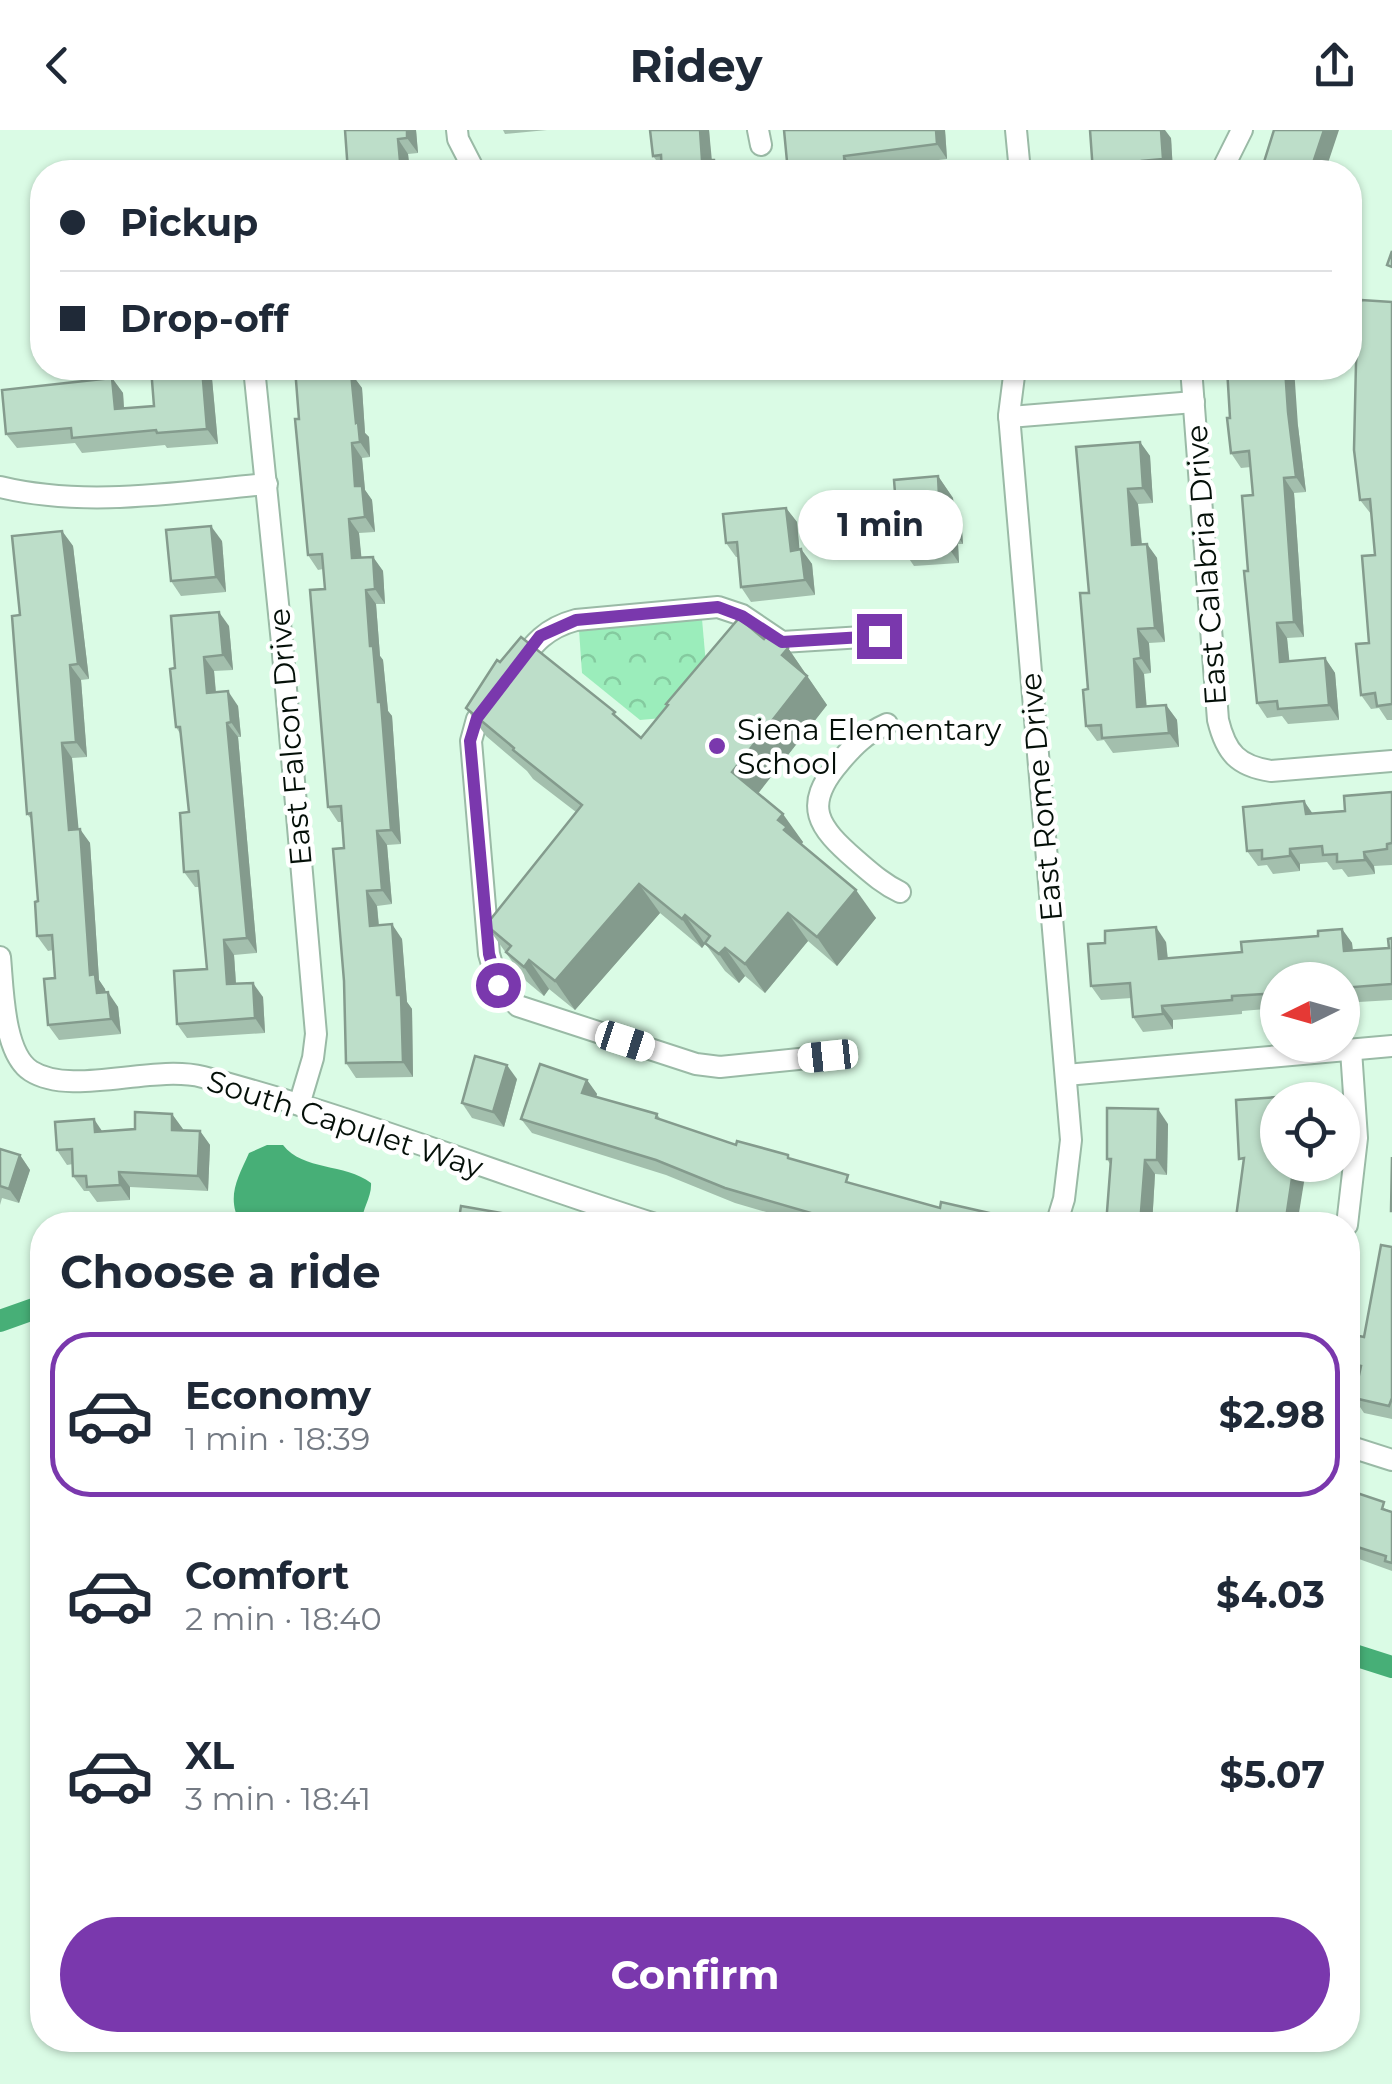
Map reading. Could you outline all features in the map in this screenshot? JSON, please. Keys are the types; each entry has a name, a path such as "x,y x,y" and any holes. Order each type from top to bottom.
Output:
{"street":[{"path":"457,130 468,160"},
{"path":"1016,130 1019,160"},
{"path":"1227,160 1242,130"},
{"name":"East Falcon Drive","path":"255,380 316,1034 314,1058 299,1105"},
{"name":"East Rome Drive","path":"1014,380 1009,416 1071,1140 1060,1212"},
{"name":"East Calabria Drive","path":"1192,380 1218,720 1224,742 1235,760 1272,771 1392,761"},
{"path":"1009,416 1194,402"},
{"path":"0,486 41,496 105,497 267,484"},
{"path":"828,1056 720,1067 696,1064 518,1006 498,985 489,954 470,741 477,718 540,636 576,620 718,607 742,616 782,642 879,636"},
{"path":"886,724 864,734 828,776 816,808 828,836 886,885 900,892"},
{"name":"South Capulet Way","path":"0,957 5,1013 13,1043 27,1068 48,1079 73,1082 135,1074 198,1076 299,1105 619,1212"},
{"path":"1360,1049 1392,1046"},
{"path":"1066,1075 1260,1058"},
{"path":"1348,1212 1357,1138 1351,1062"},
{"path":"1360,1450 1392,1460"}],"green space":[{"path":"702,619 707,676 674,717 640,720 582,673 579,630"}],"shaded area":[{"path":"267,1145 283,1145 302,1159 361,1177 371,1183 364,1212 236,1212 237,1180 249,1153"}],"building":[{"path":"345,130 407,130 407,138 398,139 400,160 347,160"},
{"path":"650,130 700,130 702,160 661,160 661,155 653,156"},
{"path":"784,130 936,130 937,144 844,156 844,160 787,160"},
{"path":"1090,130 1161,130 1163,159 1092,160"},
{"path":"1274,130 1324,130 1314,160 1265,160"},
{"path":"1362,300 1392,302 1392,704 1377,706 1375,693 1361,695 1356,644 1369,643 1362,556 1375,555 1370,499 1360,500 1354,450 1356,380 1362,380"},
{"path":"112,380 115,409 154,406 152,380 203,380 207,429 72,438 71,428 6,434 2,390"},
{"path":"296,380 352,380 360,442 352,443 355,486 362,486 365,517 349,519 352,558 373,557 375,589 366,590 370,646 381,702 391,830 377,831 382,890 367,891 370,926 392,924 397,995 401,995 403,1062 346,1063 333,849 344,848 341,806 328,807 310,590 325,589 322,554 308,555 295,419 299,419"},
{"path":"1228,380 1286,380 1296,477 1284,478 1294,622 1277,623 1280,662 1325,658 1329,705 1278,709 1277,701 1257,703 1244,571 1248,571 1242,496 1253,495 1249,451 1231,453"},
{"path":"1140,442 1143,488 1128,489 1132,545 1147,544 1155,628 1138,629 1141,658 1134,659 1137,707 1166,705 1169,733 1102,738 1101,725 1086,726 1083,690 1088,689 1080,593 1089,593 1076,447"},
{"path":"938,476 939,496 946,496 948,522 942,522 944,541 899,544 894,480"},
{"path":"786,508 791,551 801,549 805,580 741,587 737,542 726,543 723,514"},
{"path":"211,526 216,577 171,581 166,530"},
{"path":"62,531 78,664 70,665 76,742 62,743 69,830 80,829 90,975 95,974 97,993 108,992 111,1019 48,1025 44,979 55,978 52,935 37,936 38,901 31,813 27,814 12,616 20,615 12,536"},
{"path":"219,612 223,655 204,657 207,693 228,691 231,722 227,723 247,938 224,940 227,984 253,983 255,1018 177,1024 174,971 207,969 198,871 184,872 180,813 189,812 170,669 175,668 171,616"},
{"path":"739,618 764,639 770,632 788,648 782,655 807,676 732,772 783,814 778,820 787,827 784,830 856,890 817,937 788,913 745,964 725,948 719,954 705,943 710,936 639,884 555,981 529,960 524,967 506,952 511,946 486,925 582,805 466,708 497,660 500,662 521,637 615,712 641,738"},
{"path":"1392,792 1392,843 1387,844 1387,849 1364,852 1365,860 1337,862 1337,854 1323,855 1322,846 1290,849 1290,856 1262,859 1262,850 1247,851 1243,807 1304,801 1306,814 1345,811 1344,796"},
{"path":"1156,927 1159,959 1242,952 1241,942 1318,936 1318,931 1342,929 1344,951 1389,948 1388,939 1392,938 1392,984 1360,987 1360,962 1260,962 1260,994 1162,1006 1163,1014 1133,1017 1130,983 1091,986 1088,944 1105,943 1105,931"},
{"path":"475,1056 507,1065 493,1112 462,1103"},
{"path":"540,1064 587,1080 582,1093 657,1114 656,1118 736,1145 737,1141 848,1175 846,1182 940,1208 941,1202 985,1212 807,1212 521,1119"},
{"path":"1260,1098 1260,1182 1291,1182 1287,1212 1237,1212 1244,1158 1239,1159 1236,1100"},
{"path":"1107,1108 1158,1109 1157,1160 1145,1160 1141,1212 1107,1212 1111,1159 1107,1159"},
{"path":"135,1112 172,1114 172,1130 200,1131 198,1176 119,1172 120,1185 87,1187 86,1176 73,1176 72,1149 57,1150 55,1122 94,1119 95,1132 135,1129"},
{"path":"0,1149 20,1155 9,1189 0,1186"},
{"path":"461,1206 495,1212 460,1212"},
{"path":"1381,1245 1392,1247 1389,1406 1360,1399 1360,1336 1364,1337"},
{"path":"1360,1494 1384,1502 1382,1509 1392,1512 1392,1563 1385,1561 1386,1556 1360,1548"}],"waterway":[{"path":"0,1321 30,1310"},
{"path":"1360,1657 1392,1667"}],"place":[{"name":"Siena Elementary School","path":"717,746"}],"route":[{"path":"498,985 489,954 470,741 477,718 540,636 576,620 718,607 742,616 782,642 879,636"}]}
